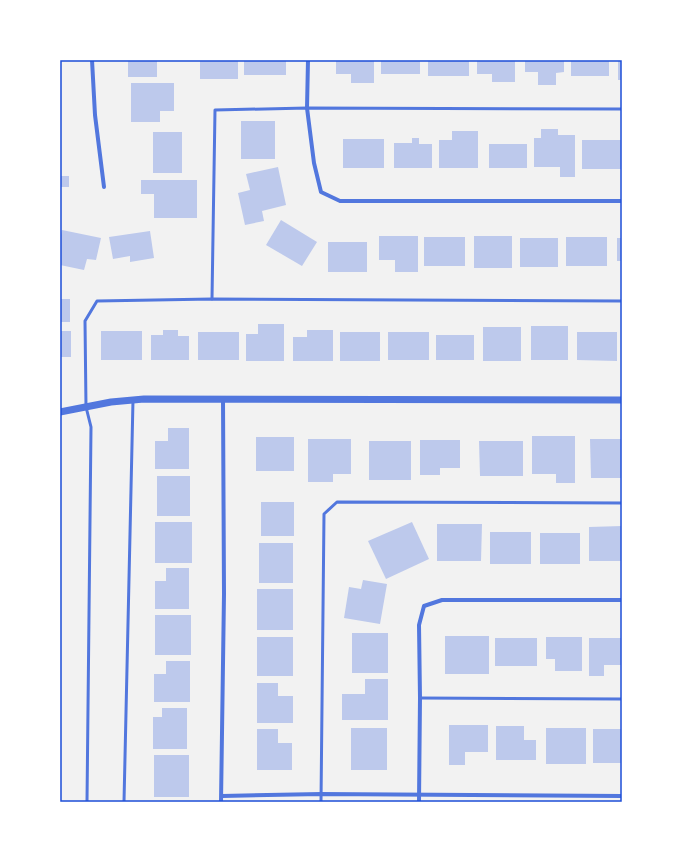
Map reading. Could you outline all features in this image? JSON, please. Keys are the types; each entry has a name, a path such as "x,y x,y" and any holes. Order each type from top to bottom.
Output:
{"street":[{"path":"92,60 104,187"},
{"path":"308,60 307,108 314,163 321,192 340,201 622,201"},
{"path":"221,802 224,594 223,399"},
{"path":"60,412 111,402 132,400 622,400"},
{"path":"419,802 419,625 424,606 442,600 622,600"},
{"path":"222,796 321,794 622,796"}],"lane":[{"path":"212,299 215,110 307,108 622,109"},
{"path":"87,802 91,427 86,407 85,321 97,301 212,299 622,301"},
{"path":"124,802 132,400"},
{"path":"321,802 324,514 337,502 622,503"},
{"path":"420,698 622,699"}],"building":[{"path":"128,60 157,60 157,77 128,77"},
{"path":"200,60 238,60 238,79 200,79"},
{"path":"244,60 286,60 286,75 244,75"},
{"path":"336,60 374,60 374,83 351,83 351,74 336,74"},
{"path":"381,60 420,60 420,74 381,74"},
{"path":"428,60 469,60 469,76 428,76"},
{"path":"477,60 515,60 515,82 492,82 492,74 477,74"},
{"path":"525,60 564,60 564,72 556,73 556,85 538,85 538,72 525,72"},
{"path":"571,60 609,60 609,76 571,76"},
{"path":"618,60 622,60 622,80 618,80"},
{"path":"131,83 174,83 174,111 160,111 160,122 131,122"},
{"path":"241,121 275,121 275,159 241,159"},
{"path":"541,129 558,129 558,135 575,135 575,177 560,177 560,167 534,167 534,138 541,138"},
{"path":"452,131 478,131 478,168 439,168 439,140 452,140"},
{"path":"153,132 182,132 182,173 153,173"},
{"path":"412,138 419,138 419,144 432,144 432,168 394,168 394,143 412,143"},
{"path":"343,139 384,139 384,168 343,168"},
{"path":"582,140 621,140 621,169 582,169"},
{"path":"489,144 527,144 527,168 489,168"},
{"path":"278,167 286,205 262,211 264,221 245,225 238,193 250,190 246,174"},
{"path":"60,176 69,176 69,187 60,187"},
{"path":"141,180 197,180 197,218 154,218 154,194 141,194"},
{"path":"281,220 317,242 302,266 266,245"},
{"path":"62,230 101,238 96,260 87,259 84,270 60,265 60,240"},
{"path":"150,231 154,258 130,262 130,256 113,259 109,237"},
{"path":"379,236 418,236 418,272 395,272 395,260 379,260"},
{"path":"474,236 512,236 512,268 474,268"},
{"path":"424,237 465,237 465,266 424,266"},
{"path":"566,237 607,237 607,266 566,266"},
{"path":"520,238 558,238 558,267 520,267"},
{"path":"617,238 622,238 622,261 617,261"},
{"path":"328,242 367,242 367,272 328,272"},
{"path":"60,299 70,299 70,322 60,322"},
{"path":"258,324 284,324 284,361 246,361 246,334 258,334"},
{"path":"531,326 568,326 568,360 531,360"},
{"path":"483,327 521,327 521,361 483,361"},
{"path":"163,330 178,330 178,336 189,336 189,360 151,360 151,335 163,335"},
{"path":"307,330 333,330 333,361 293,361 293,337 307,337"},
{"path":"60,331 71,331 71,357 60,357"},
{"path":"101,331 142,331 142,360 101,360"},
{"path":"198,332 239,332 239,360 198,360"},
{"path":"340,332 380,332 380,361 340,361"},
{"path":"388,332 429,332 429,360 388,360"},
{"path":"577,332 617,332 617,361 577,360"},
{"path":"436,335 474,335 474,360 436,360"},
{"path":"168,428 189,428 189,469 155,469 155,441 168,441"},
{"path":"532,436 575,436 575,483 556,483 556,474 532,474"},
{"path":"256,437 294,437 294,471 256,471"},
{"path":"308,439 351,439 351,474 333,474 333,482 308,482"},
{"path":"590,439 622,439 622,478 591,478"},
{"path":"420,440 460,440 460,468 440,468 440,475 420,475"},
{"path":"369,441 411,441 411,480 369,480"},
{"path":"479,441 523,441 523,476 480,476"},
{"path":"157,476 190,476 190,516 157,516"},
{"path":"261,502 294,502 294,536 261,536"},
{"path":"155,522 192,522 192,563 155,563"},
{"path":"412,522 429,559 386,579 368,541"},
{"path":"437,524 482,524 481,561 437,561"},
{"path":"622,526 622,561 589,561 589,527"},
{"path":"490,532 531,532 531,564 490,564"},
{"path":"540,533 580,533 580,564 540,564"},
{"path":"259,543 293,543 293,583 259,583"},
{"path":"166,568 189,568 189,609 155,609 155,581 166,581"},
{"path":"363,580 387,584 380,624 344,618 349,587 361,589"},
{"path":"257,589 293,589 293,630 257,630"},
{"path":"155,615 191,615 191,655 155,655"},
{"path":"352,633 388,633 388,673 352,673"},
{"path":"445,636 489,636 489,674 445,674"},
{"path":"257,637 293,637 293,676 257,676"},
{"path":"546,637 582,637 582,671 555,671 555,659 546,659"},
{"path":"495,638 537,638 537,666 495,666"},
{"path":"589,638 622,638 622,665 604,665 604,676 589,676"},
{"path":"166,661 190,661 190,702 154,702 154,674 166,674"},
{"path":"365,679 388,679 388,720 342,720 342,694 365,694"},
{"path":"257,683 278,683 278,696 293,696 293,723 257,723"},
{"path":"162,708 187,708 187,749 153,749 153,717 162,717"},
{"path":"449,725 488,725 488,752 465,752 465,765 449,765"},
{"path":"496,726 524,726 524,740 536,740 536,760 496,760"},
{"path":"351,728 387,728 387,770 351,770"},
{"path":"546,728 586,728 586,764 546,764"},
{"path":"257,729 278,729 278,743 292,743 292,770 257,770"},
{"path":"593,729 622,729 622,763 593,763"},
{"path":"154,755 189,755 189,797 154,797"}]}
